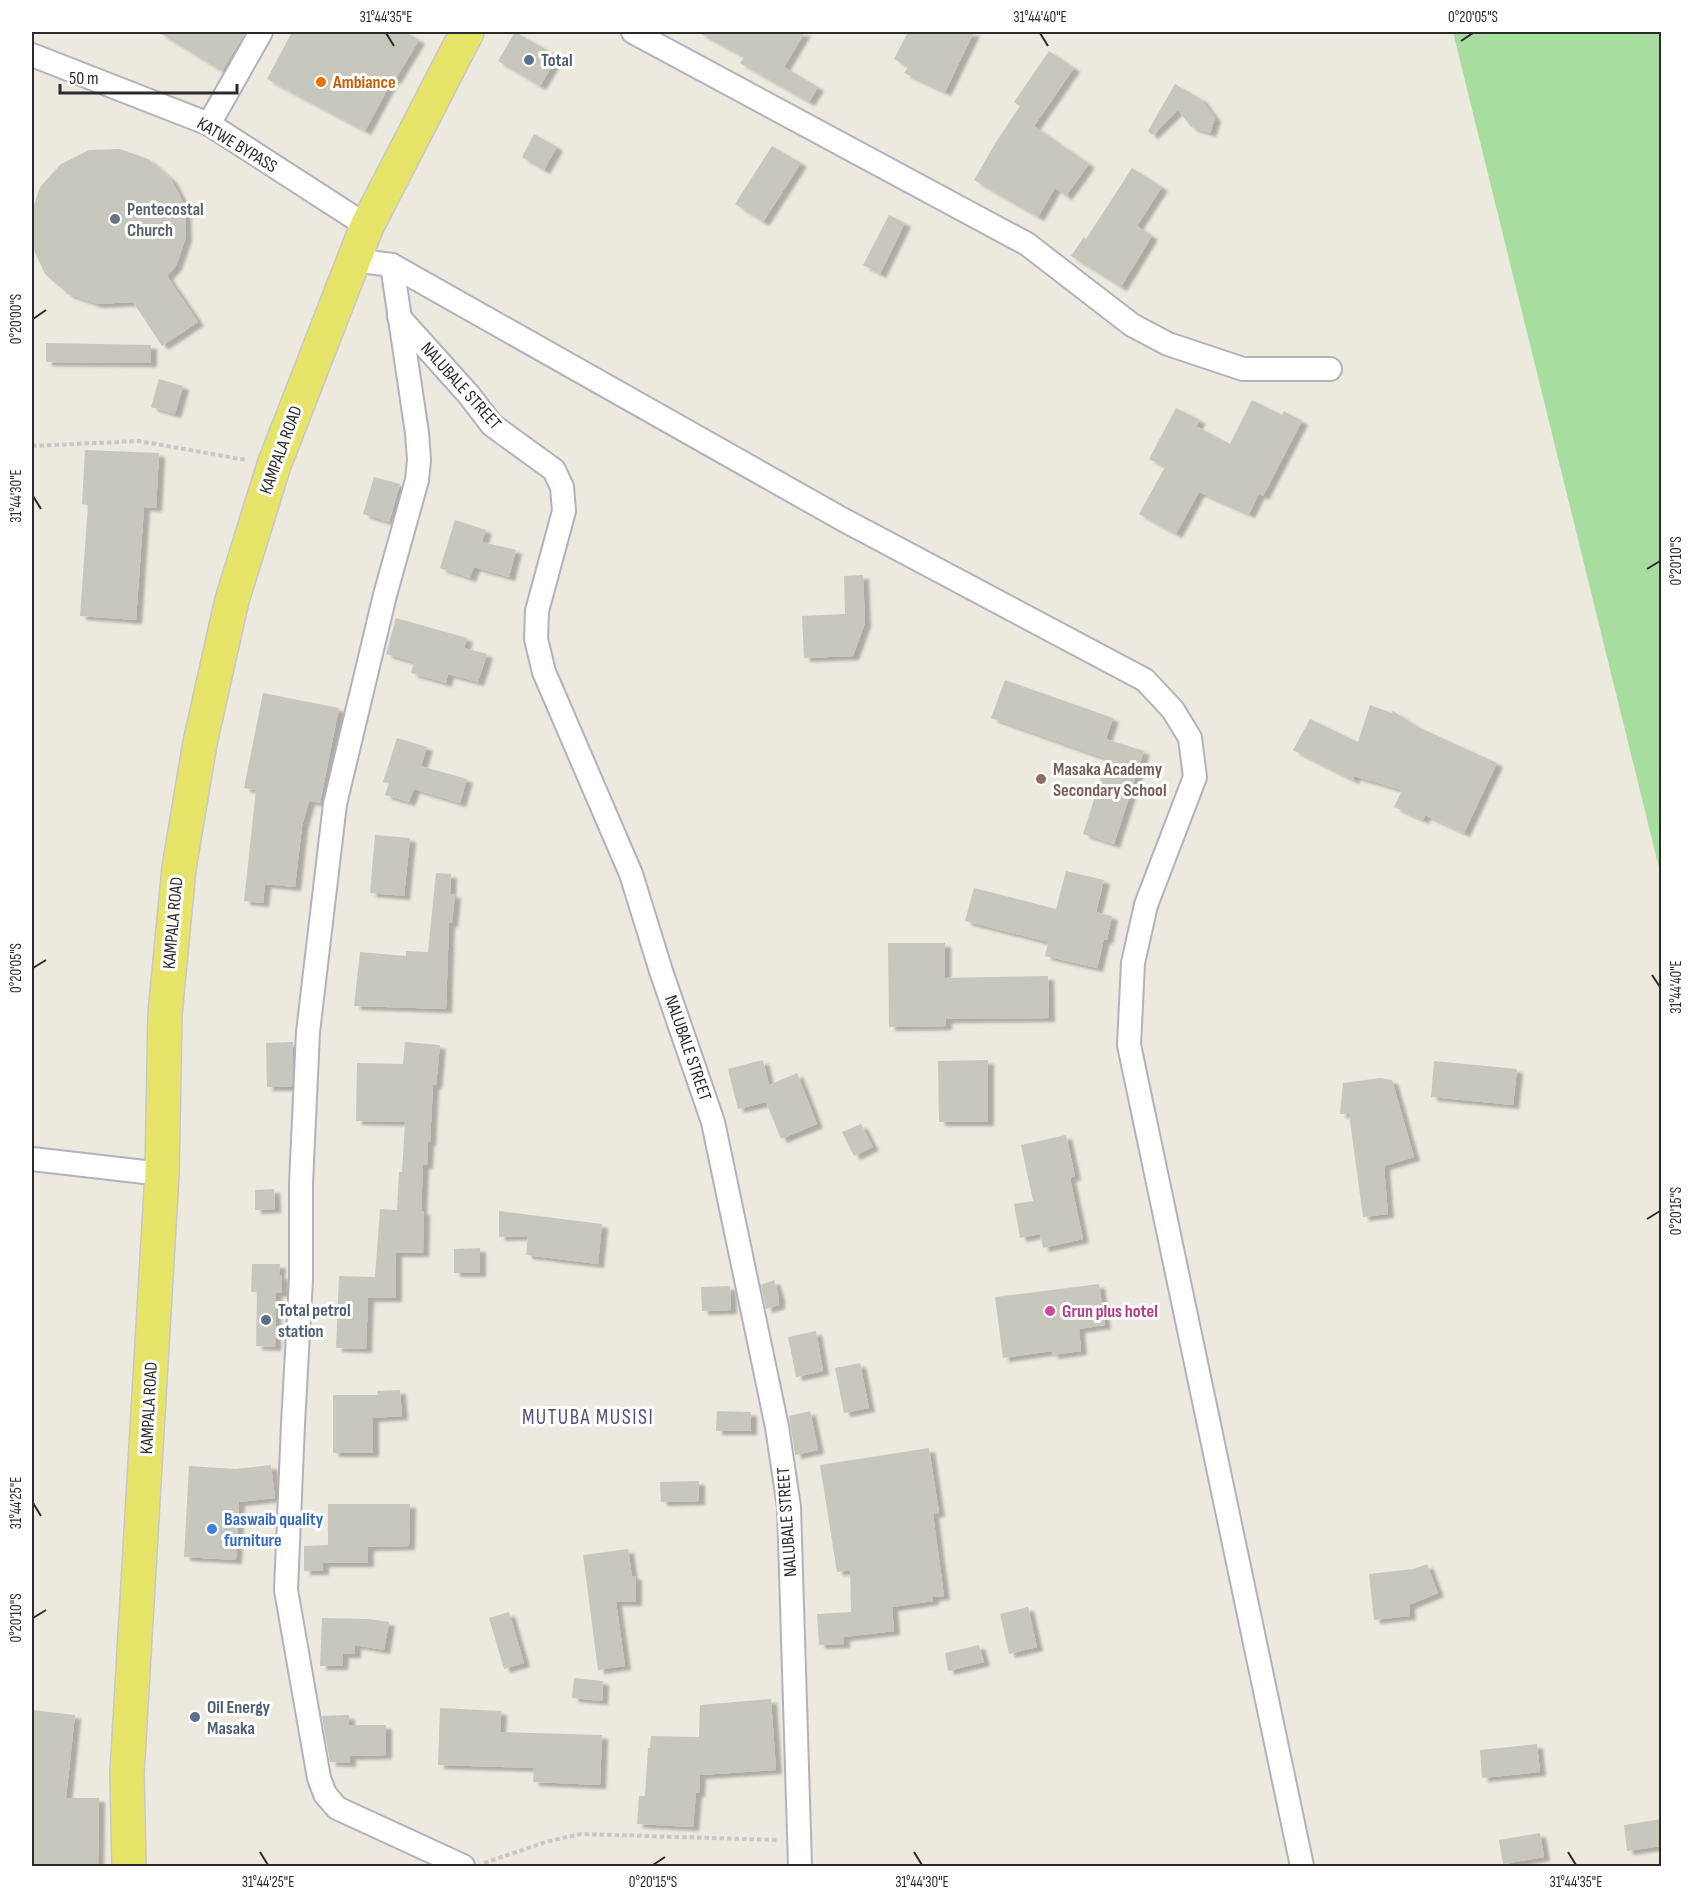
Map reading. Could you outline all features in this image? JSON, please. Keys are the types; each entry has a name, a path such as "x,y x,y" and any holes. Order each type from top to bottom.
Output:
{"main road":[{"name":"KAMPALA ROAD","path":"129,1866 127,1773 162,1174 165,1014 179,868 200,743 232,600 274,465 367,226 467,32"}],"street":[{"path":"209,124 261,32"},
{"path":"633,32 1027,244 1132,325 1168,344 1243,369 1330,369"},
{"name":"KATWE BYPASS","path":"32,55 209,124 367,226"},
{"path":"353,260 392,265 842,519 1145,680 1173,710 1190,738 1195,777 1146,905 1133,963 1130,1045 1302,1866"},
{"path":"392,265 419,460 417,480 385,595 335,804 308,1032 301,1184 301,1279 286,1590 319,1778 325,1794 337,1808 464,1866"},
{"name":"NALUBALE STREET","path":"399,317 469,395 492,425 554,470 562,487 564,511 537,611 536,639 544,672 631,874 661,971 713,1122 777,1427 789,1507 800,1866"},
{"path":"32,1159 162,1174"}],"path":[{"path":"32,446 139,441 274,465"},
{"path":"475,1866 549,1841 581,1834 798,1841"}],"green space":[{"path":"1453,32 1661,32 1661,876"}],"building":[{"path":"158,32 246,32 222,71"},
{"path":"292,32 405,32 419,40 395,80 393,79 365,131 267,79"},
{"path":"515,32 558,56 540,86 498,61"},
{"path":"698,32 805,32 784,67 818,87 809,102 740,63 744,57"},
{"path":"908,32 974,32 945,92 904,73 908,67 894,59"},
{"path":"1049,51 1074,68 1034,126 1089,164 1066,196 1055,188 1038,217 974,180 1020,106 1014,102"},
{"path":"1175,84 1201,99 1215,118 1210,133 1191,127 1178,110 1152,135 1148,131"},
{"path":"534,134 557,147 544,170 522,157"},
{"path":"772,146 801,163 763,222 735,204"},
{"path":"120,149 148,159 171,179 185,206 186,237 176,266 167,276 198,322 162,346 133,302 97,304 68,294 45,274 32,246 32,212 40,187 61,164 89,150"},
{"path":"1132,168 1162,187 1137,226 1152,236 1121,287 1071,256 1084,237 1086,239"},
{"path":"889,215 905,223 880,274 863,265"},
{"path":"46,343 151,345 151,363 46,362"},
{"path":"159,379 183,386 175,414 151,407"},
{"path":"1252,400 1282,415 1284,411 1302,421 1263,496 1259,494 1249,514 1199,492 1176,534 1139,514 1165,467 1149,459 1176,408 1200,420 1196,426 1230,444"},
{"path":"85,450 159,453 156,508 144,507 136,620 80,616 88,505 82,504"},
{"path":"374,477 400,484 389,522 363,514"},
{"path":"455,520 486,530 482,542 516,550 509,577 474,567 470,578 440,568"},
{"path":"863,575 865,623 853,656 804,658 802,616 845,614 844,576"},
{"path":"396,618 467,638 464,648 487,654 478,682 448,674 446,683 411,673 414,662 386,654"},
{"path":"1005,680 1113,718 1106,739 1144,751 1114,844 1083,834 1107,759 991,718"},
{"path":"263,693 339,708 320,803 309,801 302,826 295,887 265,884 263,903 244,901 256,790 244,788"},
{"path":"1370,705 1392,713 1393,711 1418,727 1497,763 1464,833 1425,815 1423,820 1394,807 1402,790 1354,776 1353,780 1293,750 1310,719 1358,742"},
{"path":"397,738 427,747 421,766 467,779 460,803 414,789 409,802 385,795 389,783 383,782"},
{"path":"375,835 410,838 404,896 370,893"},
{"path":"1066,871 1104,880 1096,912 1112,916 1107,940 1104,939 1097,968 1045,956 1048,942 965,921 974,888 1056,909"},
{"path":"436,873 451,874 450,894 455,894 452,923 449,923 446,1009 354,1006 360,952 406,956 406,951 428,952"},
{"path":"888,943 945,943 945,978 1048,976 1049,1018 946,1019 946,1026 889,1027"},
{"path":"293,1042 292,1087 267,1087 266,1043"},
{"path":"405,1042 440,1045 436,1085 433,1085 427,1165 423,1165 421,1211 424,1211 423,1253 396,1253 396,1298 368,1298 366,1349 336,1348 339,1276 375,1277 380,1209 397,1210 399,1172 402,1172 405,1122 356,1121 357,1063 403,1064"},
{"path":"763,1060 769,1085 797,1073 817,1124 781,1139 766,1102 738,1109 728,1069"},
{"path":"988,1060 988,1122 939,1122 938,1061"},
{"path":"1434,1061 1517,1069 1513,1105 1431,1097"},
{"path":"1380,1078 1392,1080 1414,1157 1384,1166 1388,1214 1363,1217 1349,1114 1340,1114 1343,1083"},
{"path":"861,1124 873,1147 854,1156 842,1132"},
{"path":"1066,1135 1075,1176 1070,1178 1083,1239 1043,1248 1040,1234 1020,1238 1014,1204 1033,1201 1021,1145"},
{"path":"274,1189 275,1209 255,1210 255,1190"},
{"path":"499,1211 602,1224 598,1264 526,1255 528,1236 499,1237"},
{"path":"480,1248 480,1273 454,1273 454,1249"},
{"name":"Total petrol station","path":"252,1264 280,1264 282,1293 276,1293 275,1347 256,1346 257,1292 251,1292"},
{"path":"774,1280 779,1305 766,1309 761,1285"},
{"name":"Grun plus hotel","path":"1099,1284 1105,1325 1079,1329 1081,1351 1052,1355 1052,1351 1003,1358 995,1297"},
{"path":"730,1286 731,1310 702,1311 701,1287"},
{"path":"816,1331 823,1371 796,1377 788,1337"},
{"path":"860,1363 869,1408 844,1413 835,1368"},
{"path":"400,1390 402,1416 373,1418 373,1453 333,1453 333,1395 378,1395 377,1391"},
{"path":"717,1411 751,1412 751,1431 716,1431"},
{"path":"810,1411 818,1450 795,1455 789,1416"},
{"path":"929,1448 939,1513 933,1514 944,1596 933,1597 933,1601 892,1607 894,1631 844,1637 844,1644 819,1645 817,1614 851,1612 850,1570 837,1572 820,1465"},
{"name":"Baswaib quality furniture","path":"271,1465 275,1498 239,1502 236,1560 184,1557 189,1466 235,1469"},
{"path":"699,1481 699,1501 661,1502 660,1482"},
{"path":"328,1504 410,1504 409,1546 368,1547 368,1563 323,1563 323,1571 304,1571 304,1546 328,1545"},
{"path":"628,1549 632,1576 636,1576 636,1602 616,1602 625,1666 598,1670 583,1555"},
{"path":"1427,1564 1438,1593 1409,1605 1410,1616 1374,1620 1369,1574 1414,1569"},
{"path":"1028,1607 1037,1647 1009,1654 1000,1614"},
{"path":"509,1612 524,1663 504,1669 489,1618"},
{"path":"322,1618 369,1619 389,1622 384,1650 355,1645 355,1654 343,1654 342,1666 320,1666"},
{"path":"979,1645 984,1662 948,1671 945,1653"},
{"path":"574,1678 603,1681 602,1701 572,1698"},
{"path":"771,1699 776,1770 700,1775 693,1827 637,1824 639,1796 645,1796 651,1736 699,1737 700,1705"},
{"path":"440,1708 501,1711 500,1732 602,1735 600,1785 533,1782 534,1768 438,1765"},
{"path":"32,1710 75,1715 66,1798 99,1798 98,1866 32,1866"},
{"path":"349,1715 349,1725 386,1725 386,1755 350,1756 350,1763 330,1762 322,1716"},
{"path":"1537,1744 1540,1772 1482,1778 1480,1750"},
{"path":"1662,1819 1662,1846 1627,1851 1624,1825"},
{"path":"1540,1833 1544,1857 1503,1864 1499,1840"}],"place":[{"name":"Total","path":"529,60"},
{"name":"Ambiance","path":"321,82"},
{"name":"Pentecostal Church","path":"115,219"},
{"name":"Masaka Academy Secondary School","path":"1041,779"},
{"name":"Grun plus hotel","path":"1050,1311"},
{"name":"Total petrol station","path":"266,1320"},
{"name":"Baswaib quality furniture","path":"212,1529"},
{"name":"Oil Energy Masaka","path":"195,1717"}],"district":[{"name":"MUTUBA MUSISI","path":"588,1417"}]}
